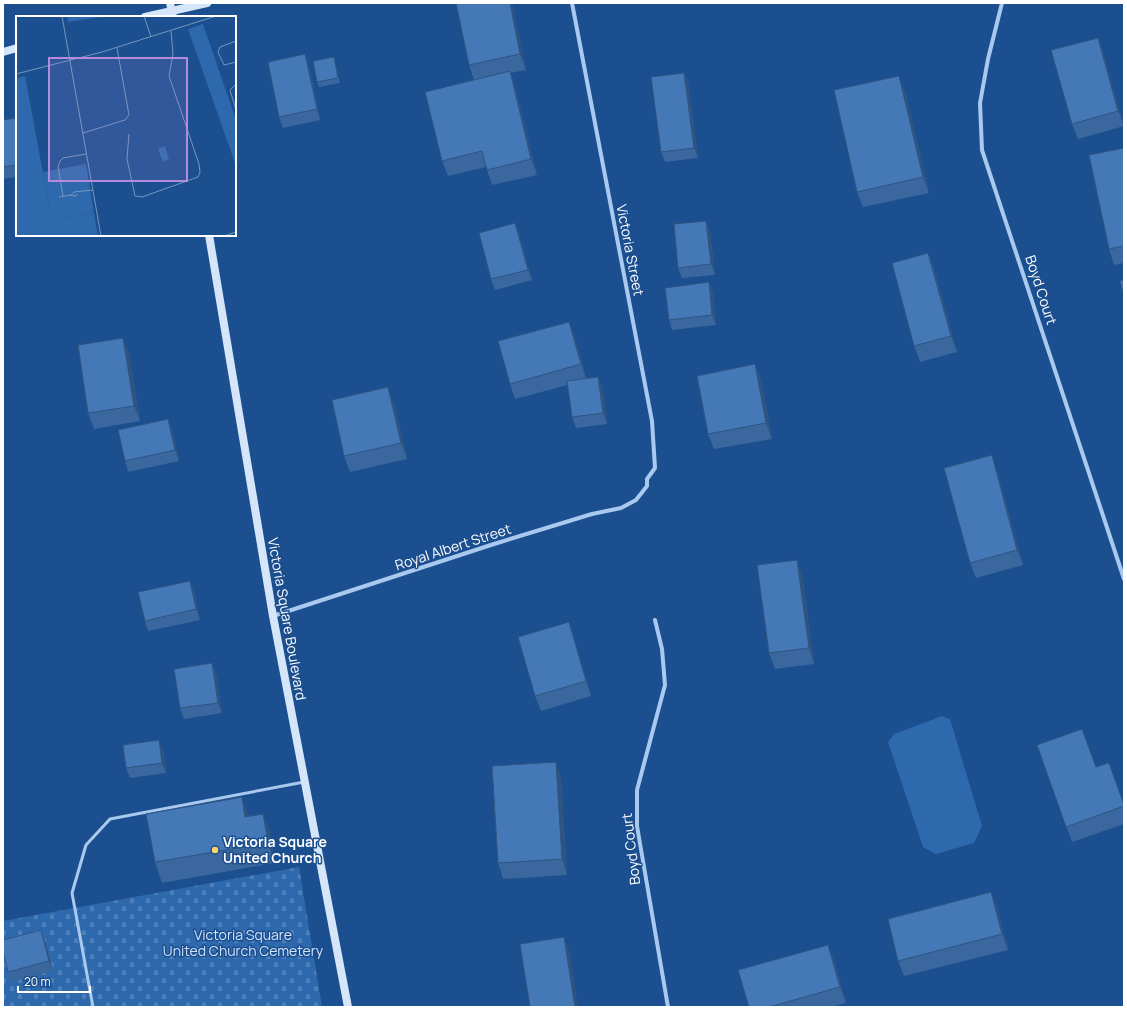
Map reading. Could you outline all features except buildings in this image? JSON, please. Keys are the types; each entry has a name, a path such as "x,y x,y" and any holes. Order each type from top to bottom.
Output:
{"street":[{"path":"149,16 207,3"},
{"name":"Victoria Street","path":"572,3 652,421 654,468 647,479 647,486 639,496"},
{"name":"Boyd Court","path":"1002,3 988,59 980,103 982,150 1124,579"},
{"path":"3,52 16,48"},
{"name":"Victoria Square Boulevard","path":"209,236 272,616 348,1007"},
{"name":"Royal Albert Street","path":"272,616 494,544 592,514 621,508 636,500 639,496"},
{"name":"Boyd Court","path":"655,620 662,649 665,685 637,790 637,826 668,1007"}],"lane":[{"path":"92,1007 72,893 86,845 110,819 304,782"}],"green space":[{"path":"942,716 950,719 982,826 974,843 936,854 923,847 888,742 894,734"},
{"name":"Victoria Square United Church Cemetery","path":"299,867 322,1007 3,1007 3,921"}],"place":[{"name":"Victoria Square United Church","path":"215,850"}]}
